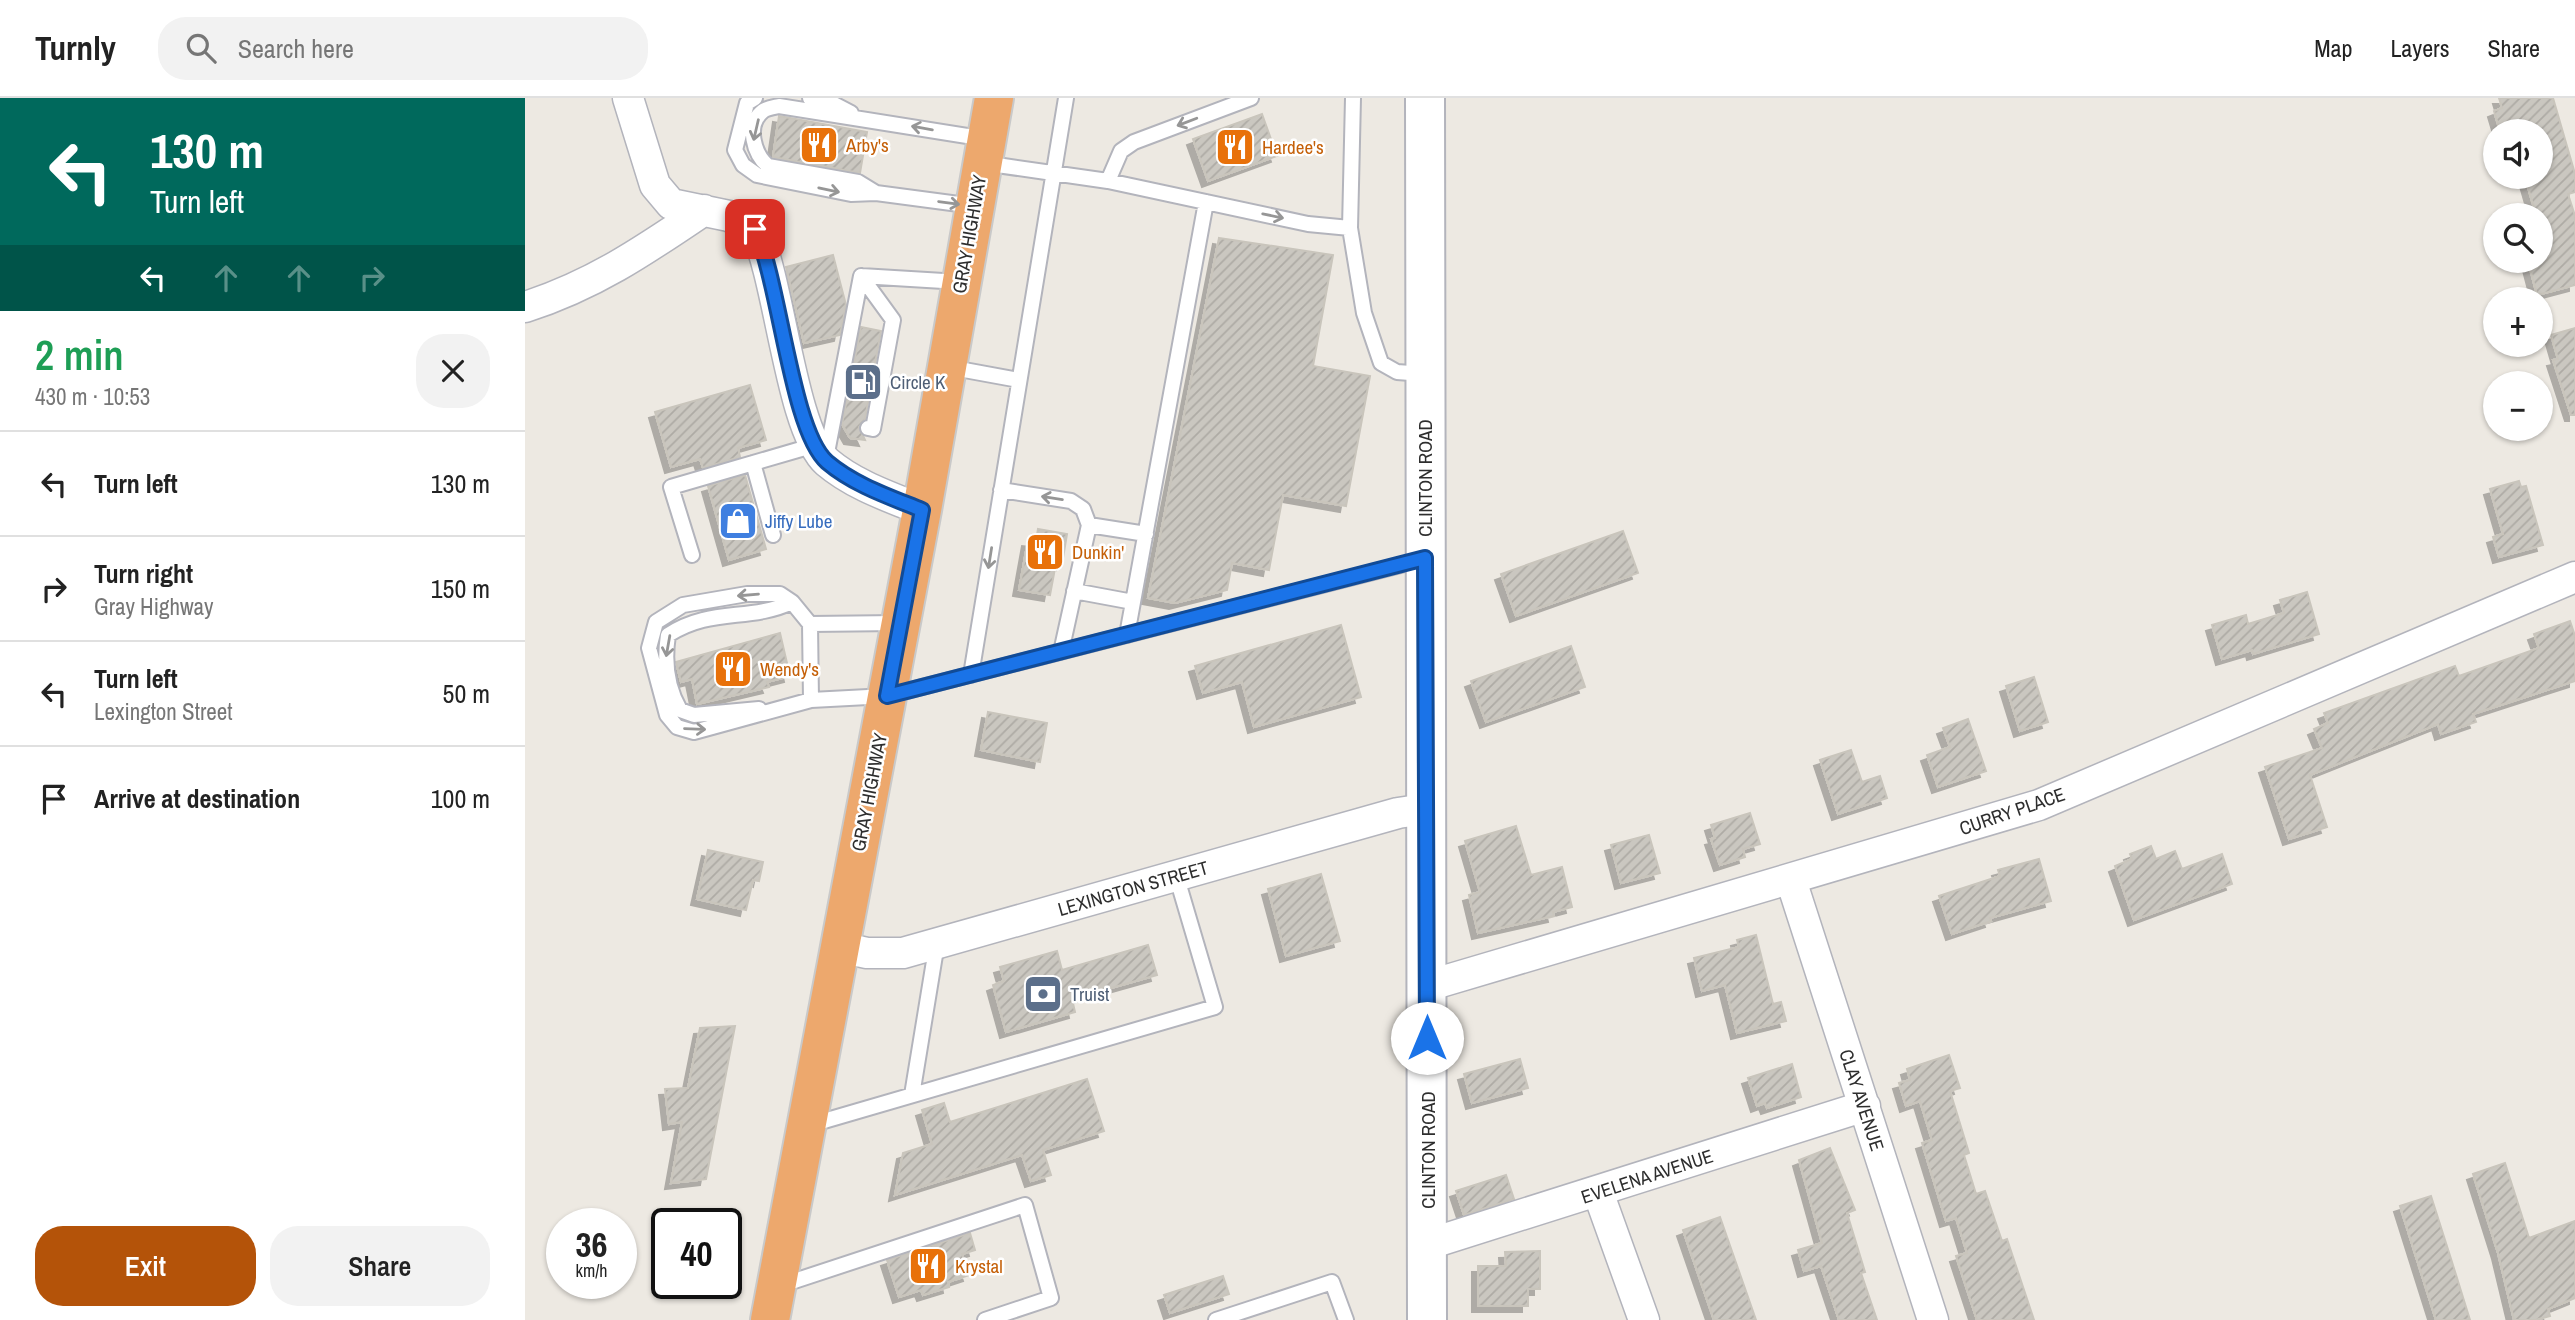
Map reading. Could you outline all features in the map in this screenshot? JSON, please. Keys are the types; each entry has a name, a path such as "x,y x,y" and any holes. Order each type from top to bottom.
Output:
{"highway":[{"name":"GRAY HIGHWAY","path":"773,1304 922,510 994,98"}],"street":[{"path":"628,98 655,185 671,204 744,221 755,229 762,243 801,405 829,437 857,482 922,510"},
{"name":"CLINTON ROAD","path":"1425,98 1425,809 1429,1244 1427,1320"},
{"path":"525,307 565,294 615,270 704,211"},
{"name":"CURRY PLACE","path":"1427,986 2039,805 2575,577"},
{"name":"LEXINGTON STREET","path":"839,947 867,953 903,953 1398,813 1425,809"},
{"name":"CLAY AVENUE","path":"1791,880 1933,1320"},
{"name":"EVELENA AVENUE","path":"1429,1244 1865,1106"},
{"path":"1598,1192 1644,1320"}],"lane":[{"path":"755,98 747,103 735,150 743,165 757,175 851,194 876,193 975,206"},
{"path":"810,98 830,102 859,117"},
{"path":"971,675 1066,98"},
{"path":"1108,181 1121,151 1134,142 1251,98"},
{"path":"1357,99 1350,228 1364,313 1381,363 1397,372 1425,374"},
{"path":"876,193 858,182 768,166 758,157 753,144 757,120 763,111 779,106 859,117 1054,173 1108,181 1308,224 1350,228"},
{"path":"1127,635 1206,202"},
{"path":"861,276 961,282"},
{"path":"692,555 671,487 829,437 849,362 861,276"},
{"path":"861,276 893,320 881,369 873,429 868,428"},
{"path":"947,366 1019,380"},
{"path":"753,463 773,535"},
{"path":"1001,490 1071,501 1083,509 1089,525 1061,652"},
{"path":"1089,525 1146,534"},
{"path":"811,700 810,625 792,603 780,594 747,594 683,606 656,622 649,648 667,715 677,727 694,732 811,700 887,696 1425,558"},
{"path":"1074,591 1133,602"},
{"path":"810,625 901,623"},
{"path":"806,1126 1215,1007 1176,875"},
{"path":"912,1095 937,943"},
{"path":"773,1304 1025,1205 1051,1298 985,1320"},
{"path":"1216,1320 1332,1282 1346,1320"}],"building":[{"path":"2499,98 2553,98 2575,174 2575,192 2568,194 2575,216 2575,285 2553,291 2553,287 2535,287 2531,273 2553,273 2553,203 2533,203 2528,189 2553,189 2553,119 2496,119 2494,111 2502,108"},
{"name":"Hardee's","path":"1262,114 1277,156 1208,181 1193,139"},
{"name":"Arby's","path":"779,116 867,132 860,173 773,157"},
{"path":"1219,238 1333,255 1313,366 1370,376 1346,506 1283,495 1269,570 1232,563 1227,590 1175,603 1148,598"},
{"path":"833,255 846,305 840,335 804,343 786,267"},
{"name":"Circle K","path":"861,327 881,331 865,419 859,427 865,440 850,438 842,424"},
{"path":"2575,328 2575,415 2571,415 2553,360 2558,359 2553,334"},
{"path":"750,385 766,440 738,448 740,457 703,468 700,459 671,467 655,412"},
{"name":"Jiffy Lube","path":"745,475 766,549 729,560 708,486"},
{"path":"2519,481 2521,487 2526,486 2543,545 2499,557 2493,537 2503,534 2490,489"},
{"name":"Dunkin'","path":"1038,529 1067,534 1062,564 1056,563 1050,595 1019,590 1028,540 1036,541"},
{"path":"1623,531 1638,573 1516,616 1501,574"},
{"path":"2307,592 2319,634 2253,654 2252,650 2222,659 2212,625 2246,615 2248,624 2284,613 2280,600"},
{"path":"2570,621 2575,636 2575,681 2473,714 2476,722 2441,734 2438,724 2310,775 2327,827 2289,839 2265,767 2322,748 2314,729 2328,723 2324,713 2455,666 2459,676 2539,648 2534,634"},
{"path":"1341,625 1361,697 1254,727 1242,682 1203,693 1195,666"},
{"name":"Wendy's","path":"780,633 790,676 767,682 769,687 697,704 692,679 681,682 676,662"},
{"path":"1571,646 1585,687 1486,722 1471,681"},
{"path":"2034,677 2048,722 2020,731 2006,686"},
{"path":"988,712 1047,723 1040,762 981,750"},
{"path":"1968,719 1986,771 1938,787 1927,755 1950,747 1943,728"},
{"path":"1851,750 1862,782 1880,776 1887,798 1838,814 1820,760"},
{"path":"1750,813 1760,844 1743,849 1745,857 1720,865 1711,839 1715,838 1711,825"},
{"path":"1516,826 1531,875 1562,867 1572,907 1553,912 1554,916 1478,933 1469,895 1480,892 1465,841"},
{"path":"1649,835 1660,873 1621,883 1611,845"},
{"path":"2151,846 2156,859 2175,851 2182,869 2222,854 2232,884 2134,920 2115,866 2132,859 2130,854"},
{"path":"708,850 763,862 759,881 753,880 746,910 697,899"},
{"path":"2039,859 2051,901 1990,918 1991,921 1952,934 1939,896 2000,876 1998,870"},
{"path":"1321,874 1340,941 1286,956 1268,889"},
{"path":"1756,935 1773,1004 1781,1002 1786,1021 1737,1033 1725,985 1702,991 1694,958 1739,947 1737,940"},
{"name":"Truist","path":"1148,945 1157,975 1072,999 1075,1012 1006,1032 993,985 1004,981 1000,967 1057,951 1062,970"},
{"path":"735,1026 706,1179 671,1183 682,1122 669,1124 665,1089 688,1088 700,1028"},
{"path":"1949,1055 1960,1088 1950,1091 1969,1153 1964,1155 1976,1194 1985,1191 2002,1241 2007,1239 2034,1320 1977,1320 1956,1256 1967,1253 1956,1218 1946,1221 1922,1143 1932,1140 1920,1101 1906,1106 1899,1083 1910,1080 1907,1069"},
{"path":"1520,1059 1528,1088 1472,1103 1464,1074"},
{"path":"1792,1064 1801,1097 1767,1108 1765,1103 1757,1106 1748,1078"},
{"path":"1087,1079 1104,1131 1043,1150 1051,1175 1031,1181 1022,1155 895,1195 903,1153 932,1144 922,1110 944,1103 950,1122"},
{"path":"1830,1148 1855,1210 1847,1213 1865,1272 1861,1273 1877,1320 1839,1320 1821,1266 1804,1271 1798,1250 1822,1243 1799,1160"},
{"path":"2505,1163 2529,1238 2575,1221 2575,1298 2548,1309 2550,1316 2535,1320 2514,1320 2498,1253 2473,1174"},
{"path":"1506,1175 1514,1199 1464,1215 1456,1191"},
{"path":"2431,1196 2470,1320 2436,1320 2400,1206"},
{"path":"1720,1217 1756,1320 1714,1320 1683,1230"},
{"name":"Krystal","path":"970,1233 975,1250 962,1254 969,1275 948,1282 949,1287 923,1295 921,1290 899,1297 887,1260"},
{"path":"1540,1251 1540,1289 1528,1289 1528,1306 1478,1306 1478,1266 1506,1266 1505,1252"},
{"path":"1223,1276 1229,1294 1170,1313 1164,1295"}],"place":[{"name":"Arby's","path":"819,145"},
{"name":"Hardee's","path":"1235,147"},
{"name":"Circle K","path":"863,382"},
{"name":"Jiffy Lube","path":"738,521"},
{"name":"Dunkin'","path":"1045,552"},
{"name":"Wendy's","path":"733,669"},
{"name":"Truist","path":"1043,994"},
{"name":"Krystal","path":"928,1266"}],"route":[{"path":"755,229 762,243 812,440 825,461 857,482 922,510 887,696 1425,558 1427,1038"}]}
